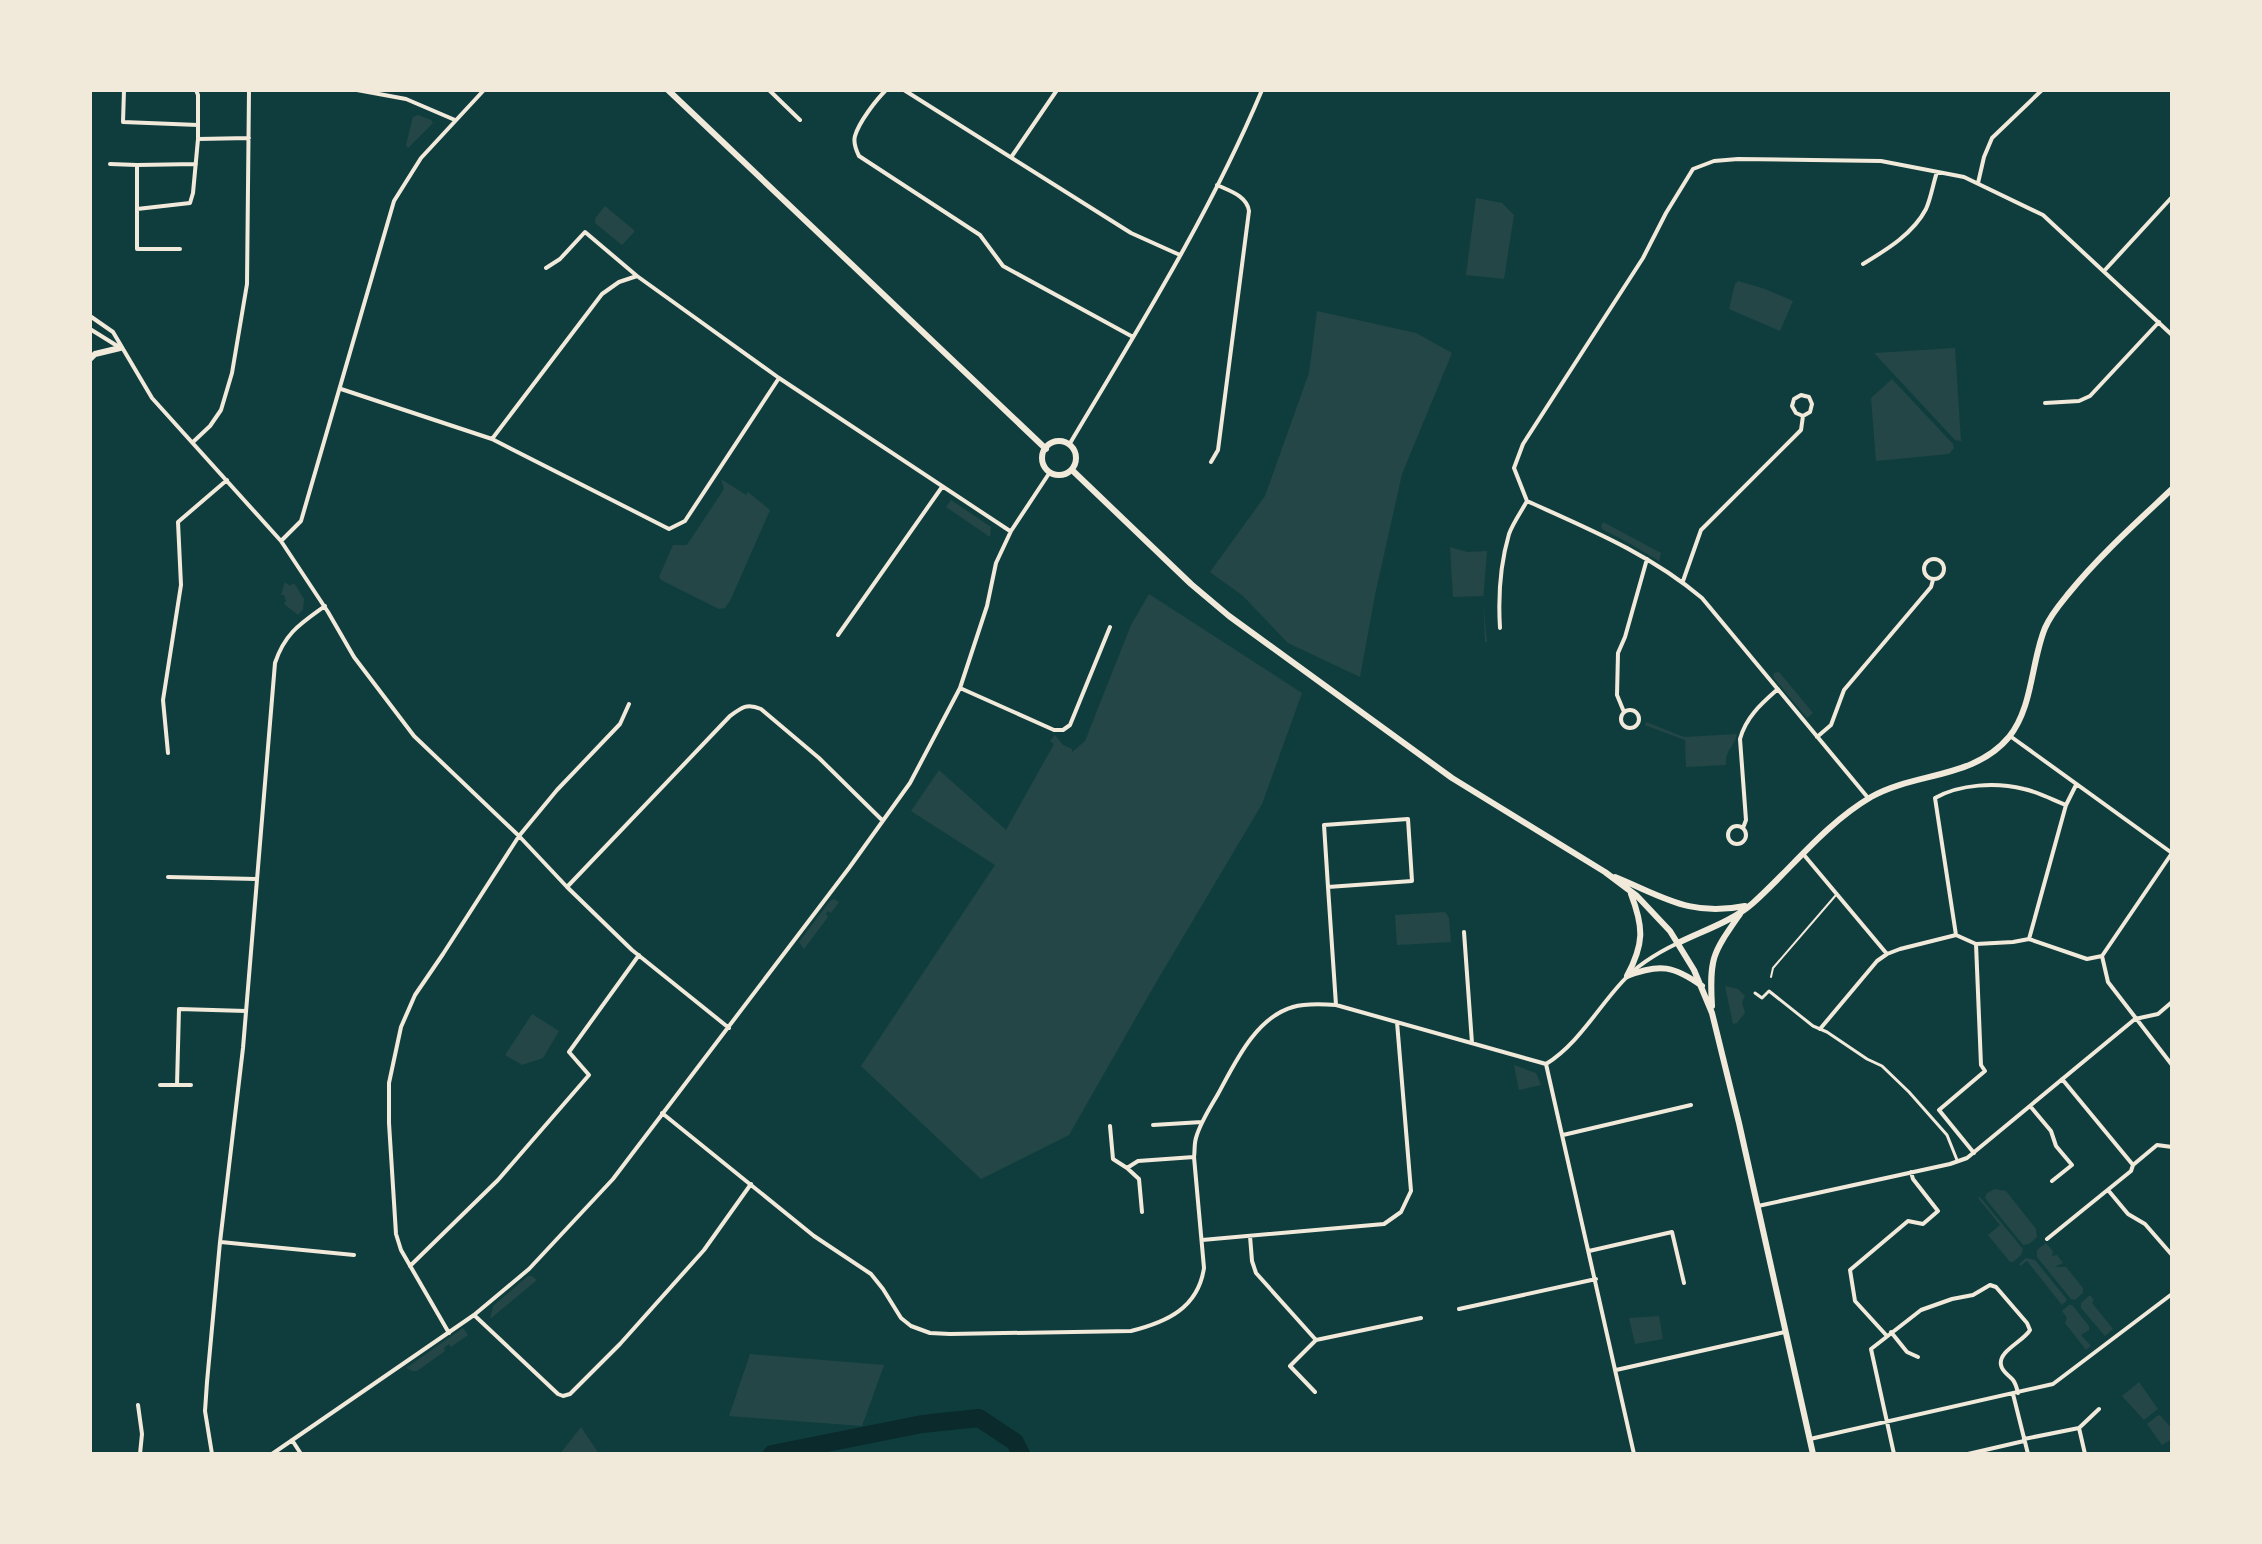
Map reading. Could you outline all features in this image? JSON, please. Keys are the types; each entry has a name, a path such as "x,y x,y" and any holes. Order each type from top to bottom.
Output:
{"street":[{"path":"124,90 123,122 198,125"},
{"path":"137,209 190,203 198,139 196,90"},
{"path":"193,442 221,410 232,373 247,284 249,90"},
{"path":"357,90 406,99 455,120"},
{"path":"281,541 301,521 394,201 421,158 484,90"},
{"path":"668,90 1046,449"},
{"path":"769,90 800,120"},
{"path":"886,90 855,137 859,156 980,235 1003,266 1133,337"},
{"path":"904,90 1131,233 1180,255"},
{"path":"1012,156 1057,90"},
{"path":"1069,445 1180,255 1239,146 1262,90"},
{"path":"1978,183 1992,138 2042,90"},
{"path":"198,139 249,138"},
{"path":"1869,799 1702,598 1647,559 1591,529 1527,501 1514,468 1523,444 1643,258 1693,169 1714,161 1738,159 1881,161 1964,177 2043,215 2172,335"},
{"path":"110,164 196,164"},
{"path":"137,165 137,249 180,249"},
{"path":"1863,264 1890,247 1910,229 1926,209 1937,172"},
{"path":"1211,462 1218,450 1249,211 1242,198 1217,185"},
{"path":"2105,270 2172,197"},
{"path":"546,268 560,259 585,232 637,276 779,378 1011,531"},
{"path":"492,439 602,294 619,282 637,276"},
{"path":"90,316 113,332 152,398 281,541 325,606 354,657 414,736 639,955 729,1028"},
{"path":"2045,403 2079,401 2090,396 2159,322"},
{"path":"90,329 120,348"},
{"path":"90,359 95,354 120,348"},
{"path":"341,389 492,439 669,529 685,521 779,378"},
{"path":"1801,395 1809,397 1812,404 1810,412 1803,416 1796,413 1792,406 1794,399 1801,395"},
{"path":"1682,582 1701,530 1801,430 1803,416"},
{"path":"1056,442 1069,445 1076,454 1072,470 1064,475 1050,472 1043,461 1046,449 1056,442"},
{"path":"1072,470 1191,584 1229,616 1452,778 1605,872 1658,917 1678,943 1702,986 1712,1013 1813,1454"},
{"path":"272,1454 474,1315 529,1269 613,1179 910,783 960,688 987,606 996,563 1011,531 1050,472"},
{"path":"168,753 163,700 181,585 178,522 227,480"},
{"path":"838,635 942,487"},
{"path":"662,1113 814,1236 871,1274 901,1318 911,1326 930,1333 1131,1331 1155,1325 1172,1317 1190,1301 1202,1283 1204,1268 1194,1157 1196,1139 1202,1122 1239,1056 1269,1021 1293,1007 1336,1005 1546,1064 1560,1055 1627,976 1649,958 1752,904 1842,818 1869,799 1894,786 1971,765 1995,751 2010,736 2024,706 2042,636 2051,616 2082,577 2172,489"},
{"path":"1500,628 1498,600 1510,532 1527,501"},
{"path":"1817,737 1831,725 1844,690 1931,587 1933,580 1941,576 1944,567 1934,558 1926,562 1923,571 1933,580"},
{"path":"1624,712 1617,695 1618,653 1647,559"},
{"path":"212,1454 205,1411 246,1011 275,663 287,636 325,606"},
{"path":"960,688 1054,730 1063,730 1070,725 1110,627"},
{"path":"1743,828 1736,826 1730,829 1728,836 1731,842 1738,844 1744,841 1746,834 1743,828 1746,820 1740,739 1743,726 1778,689"},
{"path":"449,1333 401,1250 396,1234 389,1083 401,1027 415,995 519,836 557,790 620,724 629,704"},
{"path":"567,887 730,716 744,706 761,709 819,758 882,820"},
{"path":"1624,712 1637,713 1639,721 1636,726 1629,728 1622,724 1624,712"},
{"path":"1820,1029 1877,961 1887,954 1956,935 1976,944 2029,939 2087,959 2102,956 2172,853 2010,736"},
{"path":"2029,939 2066,805 2076,785"},
{"path":"1956,935 1935,798 1958,788 1985,786 2023,789 2066,805"},
{"path":"1328,887 1412,881 1408,819 1324,825 1328,887 1336,1005"},
{"path":"1803,854 1887,954"},
{"path":"1605,872 1689,908 1726,909 1752,904"},
{"path":"168,877 257,879"},
{"path":"1627,976 1641,939 1630,891"},
{"path":"1712,1013 1710,981 1713,957 1742,911"},
{"path":"1464,932 1472,1043"},
{"path":"1974,1153 1939,1110 1985,1071 1981,1065 1976,944"},
{"path":"410,1266 498,1180 589,1075 569,1052 639,955"},
{"path":"2102,956 2108,982 2172,1065"},
{"path":"1627,976 1644,970 1668,968 1681,972 1702,986"},
{"path":"1755,993 1762,998 1769,991 1813,1026 1882,1066 1947,1135 1957,1161"},
{"path":"1758,1206 1967,1158 2135,1019 2158,1014 2172,1002"},
{"path":"177,1085 179,1009 246,1011"},
{"path":"1202,1240 1384,1224 1401,1212 1411,1191 1397,1022"},
{"path":"1546,1064 1634,1454"},
{"path":"2062,1079 2133,1165"},
{"path":"160,1085 191,1085"},
{"path":"1563,1135 1691,1105"},
{"path":"2030,1106 2051,1131 2056,1146 2072,1165 2052,1181"},
{"path":"1153,1125 1202,1122"},
{"path":"1110,1126 1113,1159 1139,1179 1142,1212"},
{"path":"2047,1239 2131,1171 2133,1165 2157,1145 2172,1147"},
{"path":"1127,1168 1138,1161 1194,1157"},
{"path":"1911,1172 1938,1211 1923,1224 1908,1221 1850,1270 1855,1301 1907,1352 1918,1357"},
{"path":"474,1315 558,1394 570,1394 620,1344 704,1250 751,1184"},
{"path":"2108,1190 2128,1214 2145,1224 2172,1255"},
{"path":"1589,1251 1672,1232 1684,1283"},
{"path":"1250,1236 1256,1273 1316,1340"},
{"path":"220,1242 354,1255"},
{"path":"1459,1309 1596,1279"},
{"path":"1894,1454 1871,1349 1921,1310 1973,1295 1990,1285 1996,1287 2030,1330 2002,1356 2000,1362 2002,1369 2015,1382 2028,1454"},
{"path":"1810,1439 2045,1387 2061,1380 2172,1294"},
{"path":"1315,1392 1290,1366 1316,1340 1421,1318"},
{"path":"1616,1370 1785,1332"},
{"path":"138,1405 142,1434 140,1454"},
{"path":"1968,1454 2079,1428 2099,1409"},
{"path":"2079,1428 2085,1454"},
{"path":"292,1440 301,1454"}],"lane":[{"path":"1771,977 1773,968 1837,894"}],"shaded area":[{"path":"418,115 433,123 408,148 406,145 413,117"},
{"path":"1476,198 1502,203 1514,215 1504,279 1466,275"},
{"path":"605,206 635,231 622,245 595,223"},
{"path":"1738,281 1793,301 1780,331 1729,309"},
{"path":"1317,311 1416,333 1452,353 1402,474 1360,677 1288,643 1243,596 1210,572 1265,496 1309,373"},
{"path":"1955,348 1961,441 1955,440 1874,353"},
{"path":"1892,379 1953,444 1954,448 1949,454 1876,461 1871,398"},
{"path":"721,479 746,495 748,492 770,510 730,601 725,608 719,609 659,577 673,545 687,545 724,489"},
{"path":"951,500 991,527 990,537 946,507"},
{"path":"1603,522 1661,553 1659,561 1602,529"},
{"path":"1450,547 1467,552 1487,551 1483,599 1483,596 1453,597"},
{"path":"285,582 290,586 294,583 304,599 303,609 298,615 284,604 284,595 281,595"},
{"path":"1149,594 1302,693 1262,804 1069,1135 981,1179 861,1066 995,865 911,811 939,770 1006,830 1054,744 1050,741 1055,735 1072,752 1085,741 1131,625"},
{"path":"1779,672 1813,713 1807,718 1773,677 1774,673"},
{"path":"1646,722 1684,737 1737,734 1727,755 1726,765 1686,767 1685,740 1645,725"},
{"path":"834,899 839,902 831,913 828,911 828,917 804,949 799,942"},
{"path":"1445,912 1449,918 1451,942 1397,945 1395,915"},
{"path":"1725,986 1738,989 1745,996 1742,1002 1745,1013 1737,1023 1733,1024"},
{"path":"532,1014 559,1031 543,1058 522,1065 505,1055"},
{"path":"1514,1065 1536,1073 1541,1085 1519,1090"},
{"path":"1995,1189 2006,1191 2036,1229 2037,1237 2029,1244 2023,1245 1985,1198"},
{"path":"1980,1197 2023,1249 2013,1262 1988,1235 2000,1225"},
{"path":"2046,1243 2053,1251 2052,1256 2057,1255 2063,1263 2055,1267 2066,1267 2083,1288 2083,1293 2075,1300 2037,1257 2037,1250"},
{"path":"2026,1258 2035,1260 2065,1297 2067,1300 2062,1305 2027,1261 2020,1266"},
{"path":"528,1276 537,1280 490,1319 493,1306"},
{"path":"2090,1295 2094,1300 2092,1303 2113,1329 2105,1336 2081,1308 2081,1303"},
{"path":"2069,1305 2089,1326 2089,1330 2081,1335 2091,1346 2086,1350 2065,1323 2067,1318 2062,1311"},
{"path":"1659,1316 1663,1339 1635,1344 1629,1318"},
{"path":"463,1328 468,1335 451,1347 449,1344 445,1351 417,1371 406,1368"},
{"path":"750,1354 884,1365 862,1426 729,1416"},
{"path":"2139,1382 2158,1409 2144,1420 2122,1396"},
{"path":"2160,1415 2172,1429 2172,1439 2162,1445 2147,1424"},
{"path":"581,1427 599,1454 560,1454"}],"waterway":[{"path":"772,1454 922,1424 979,1418 1015,1442 1021,1454"}]}
